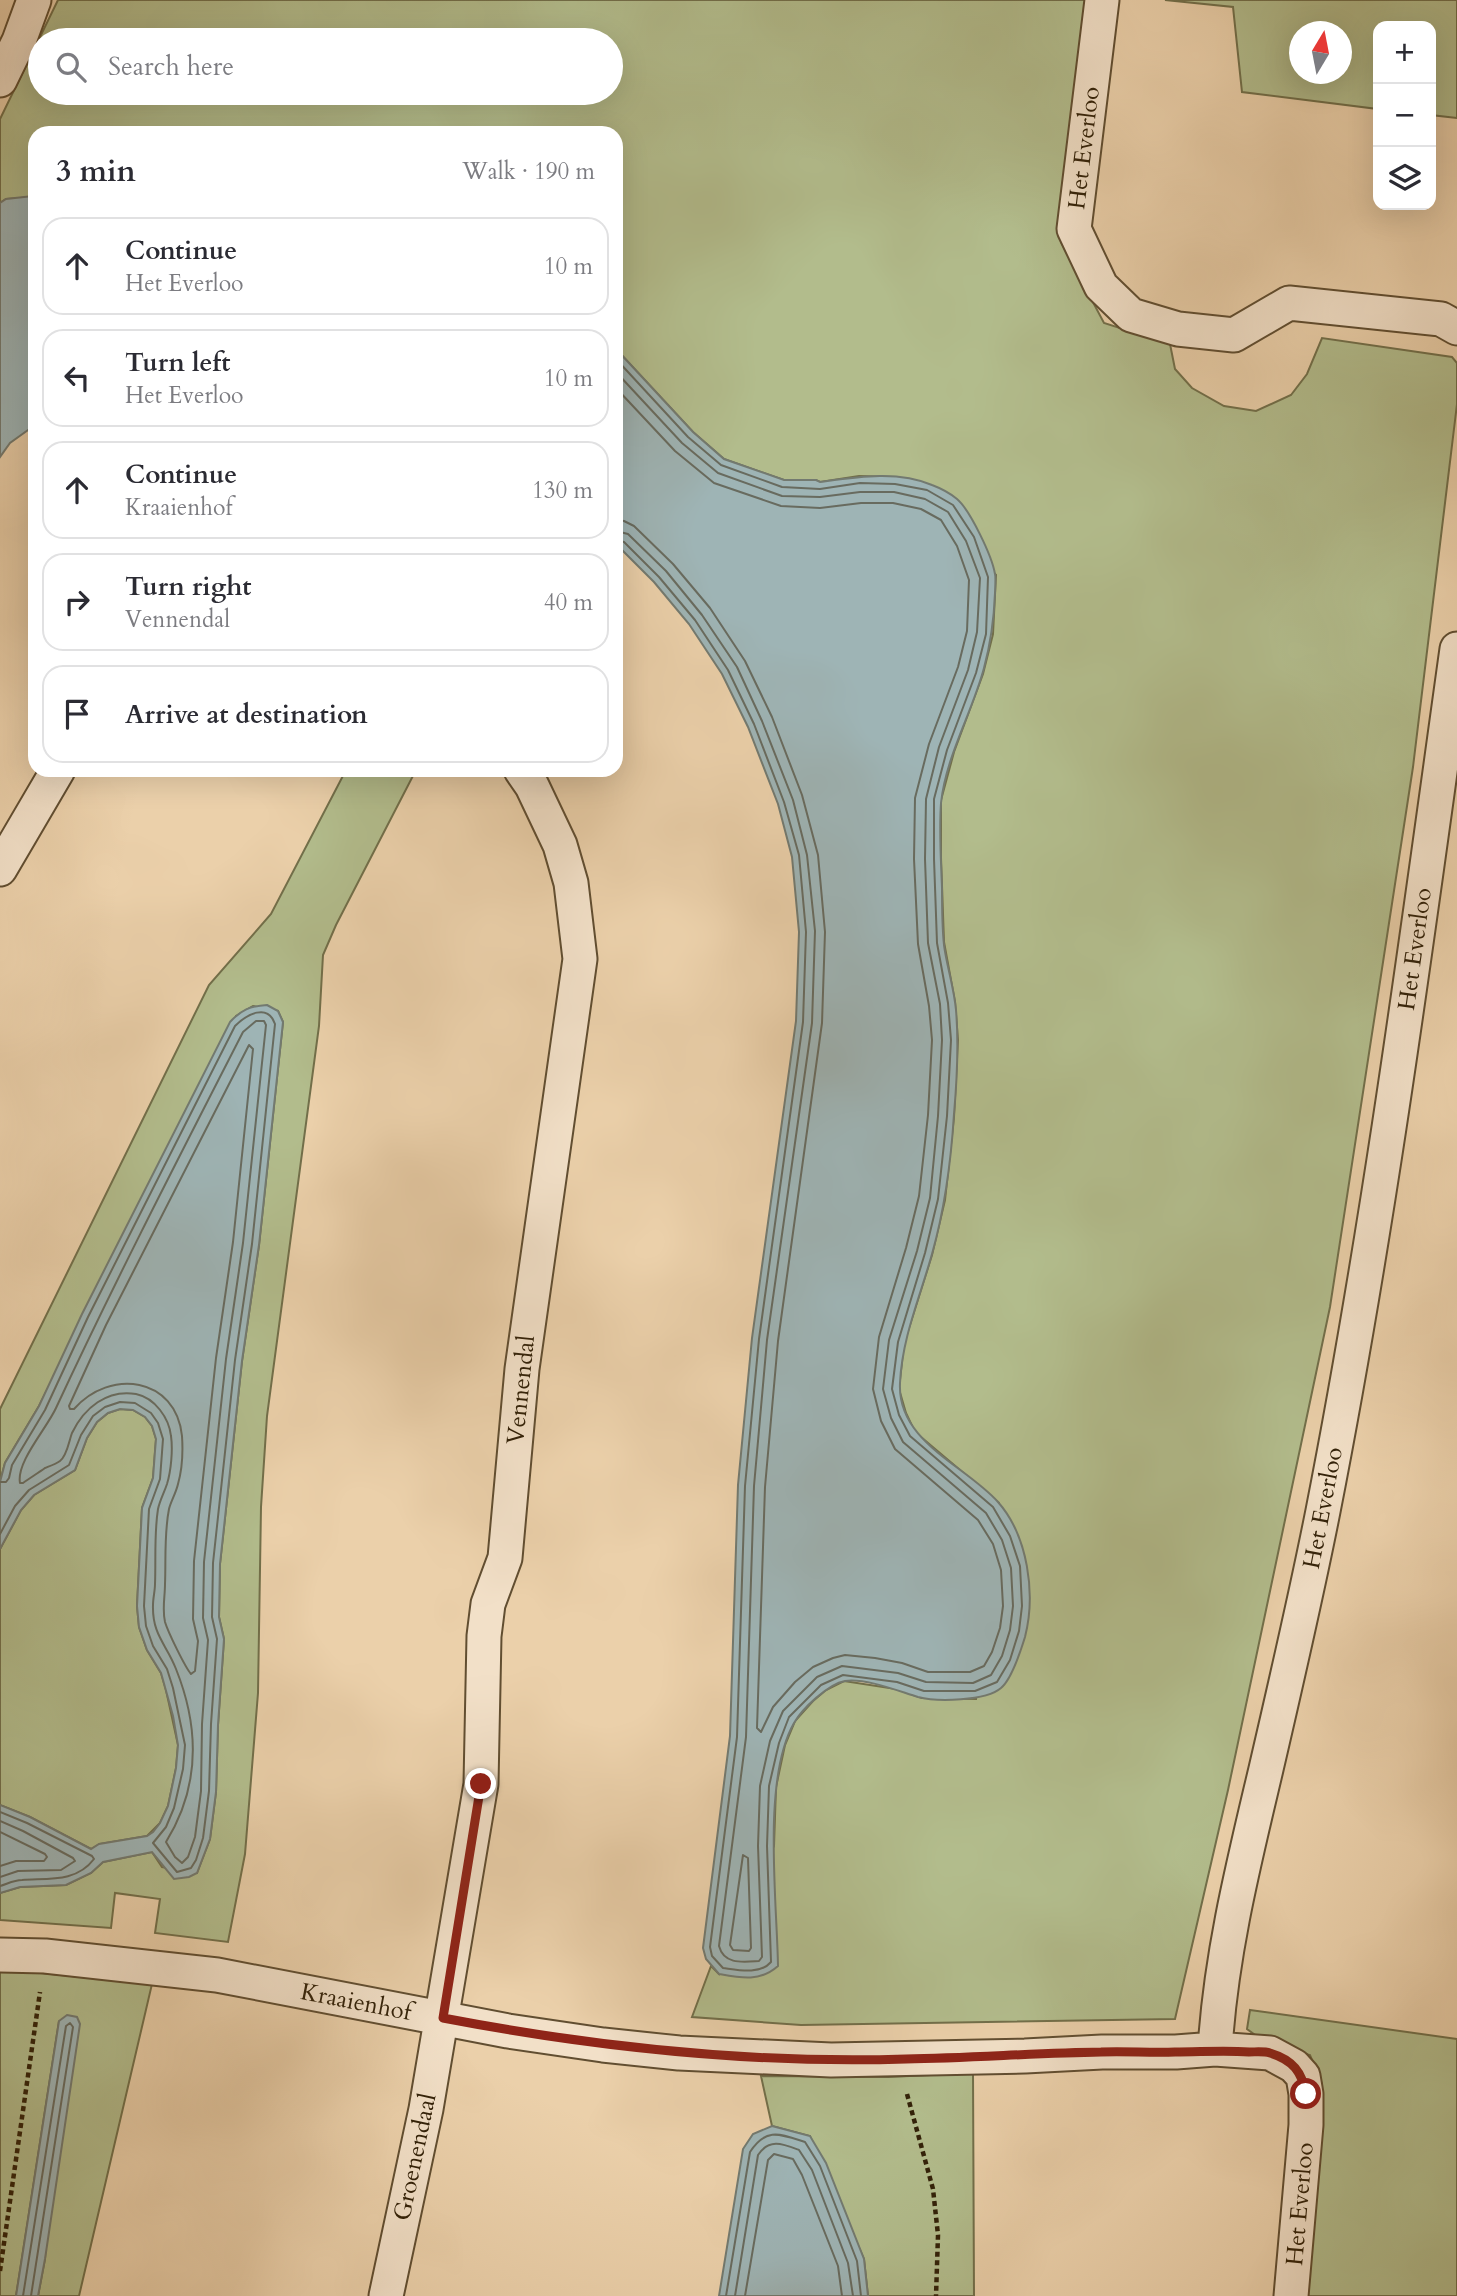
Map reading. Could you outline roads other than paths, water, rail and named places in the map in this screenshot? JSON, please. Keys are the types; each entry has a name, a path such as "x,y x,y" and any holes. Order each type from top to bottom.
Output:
{"street":[{"path":"0,80 19,41 34,0"},
{"name":"Het Everloo","path":"1102,0 1074,229 1101,286 1131,315 1178,329 1234,335 1289,303 1441,319 1457,328"},
{"name":"Het Everloo","path":"1292,2296 1306,2125 1303,2076 1294,2066 1270,2053 1214,2049 1218,1997 1231,1915 1299,1629 1362,1303 1457,649"},
{"path":"0,869 54,777"},
{"name":"Vennendal","path":"443,2018 481,1784 484,1636 488,1604 505,1558 522,1369 580,959 571,883 560,845 526,777"},
{"name":"Kraaienhof","path":"0,1955 45,1956 217,1975 443,2018 603,2045 679,2053 831,2060 902,2060 1214,2049"},
{"name":"Groenendaal","path":"386,2296 443,2018"}],"water":[{"path":"28,197 28,430 10,443 0,457 0,203 6,199"},
{"path":"623,357 693,432 724,459 784,480 820,482 891,476 919,480 949,493 962,505 974,523 990,556 995,576 995,603 986,658 979,685 948,768 941,803 943,931 956,1010 956,1088 944,1202 937,1237 908,1334 900,1383 902,1404 909,1421 921,1437 984,1489 1008,1516 1023,1548 1027,1566 1030,1603 1028,1620 1025,1637 1012,1671 1005,1684 994,1692 973,1698 937,1700 872,1683 845,1681 824,1692 798,1717 784,1747 775,1807 774,1875 778,1966 764,1975 750,1978 719,1974 706,1959 703,1948 730,1736 738,1485 752,1338 796,1021 799,932 792,857 778,804 748,727 722,674 689,624 654,582 623,551"},
{"path":"267,1005 278,1011 283,1022 220,1564 219,1617 224,1639 216,1792 210,1839 197,1873 189,1877 174,1879 152,1852 103,1862 91,1873 66,1885 20,1887 0,1893 0,1805 30,1817 91,1849 99,1844 147,1836 160,1823 168,1806 178,1745 161,1673 147,1650 139,1627 137,1606 142,1508 153,1478 156,1439 152,1426 145,1417 133,1410 120,1409 108,1413 97,1422 87,1438 75,1470 34,1495 21,1510 0,1549 0,1482 5,1463 39,1406 82,1314 230,1022 246,1009"},
{"path":"67,2015 77,2017 80,2024 45,2259 38,2296 16,2296 59,2021"},
{"path":"772,2126 810,2136 826,2163 864,2259 868,2296 719,2296 743,2149 753,2134"}]}
